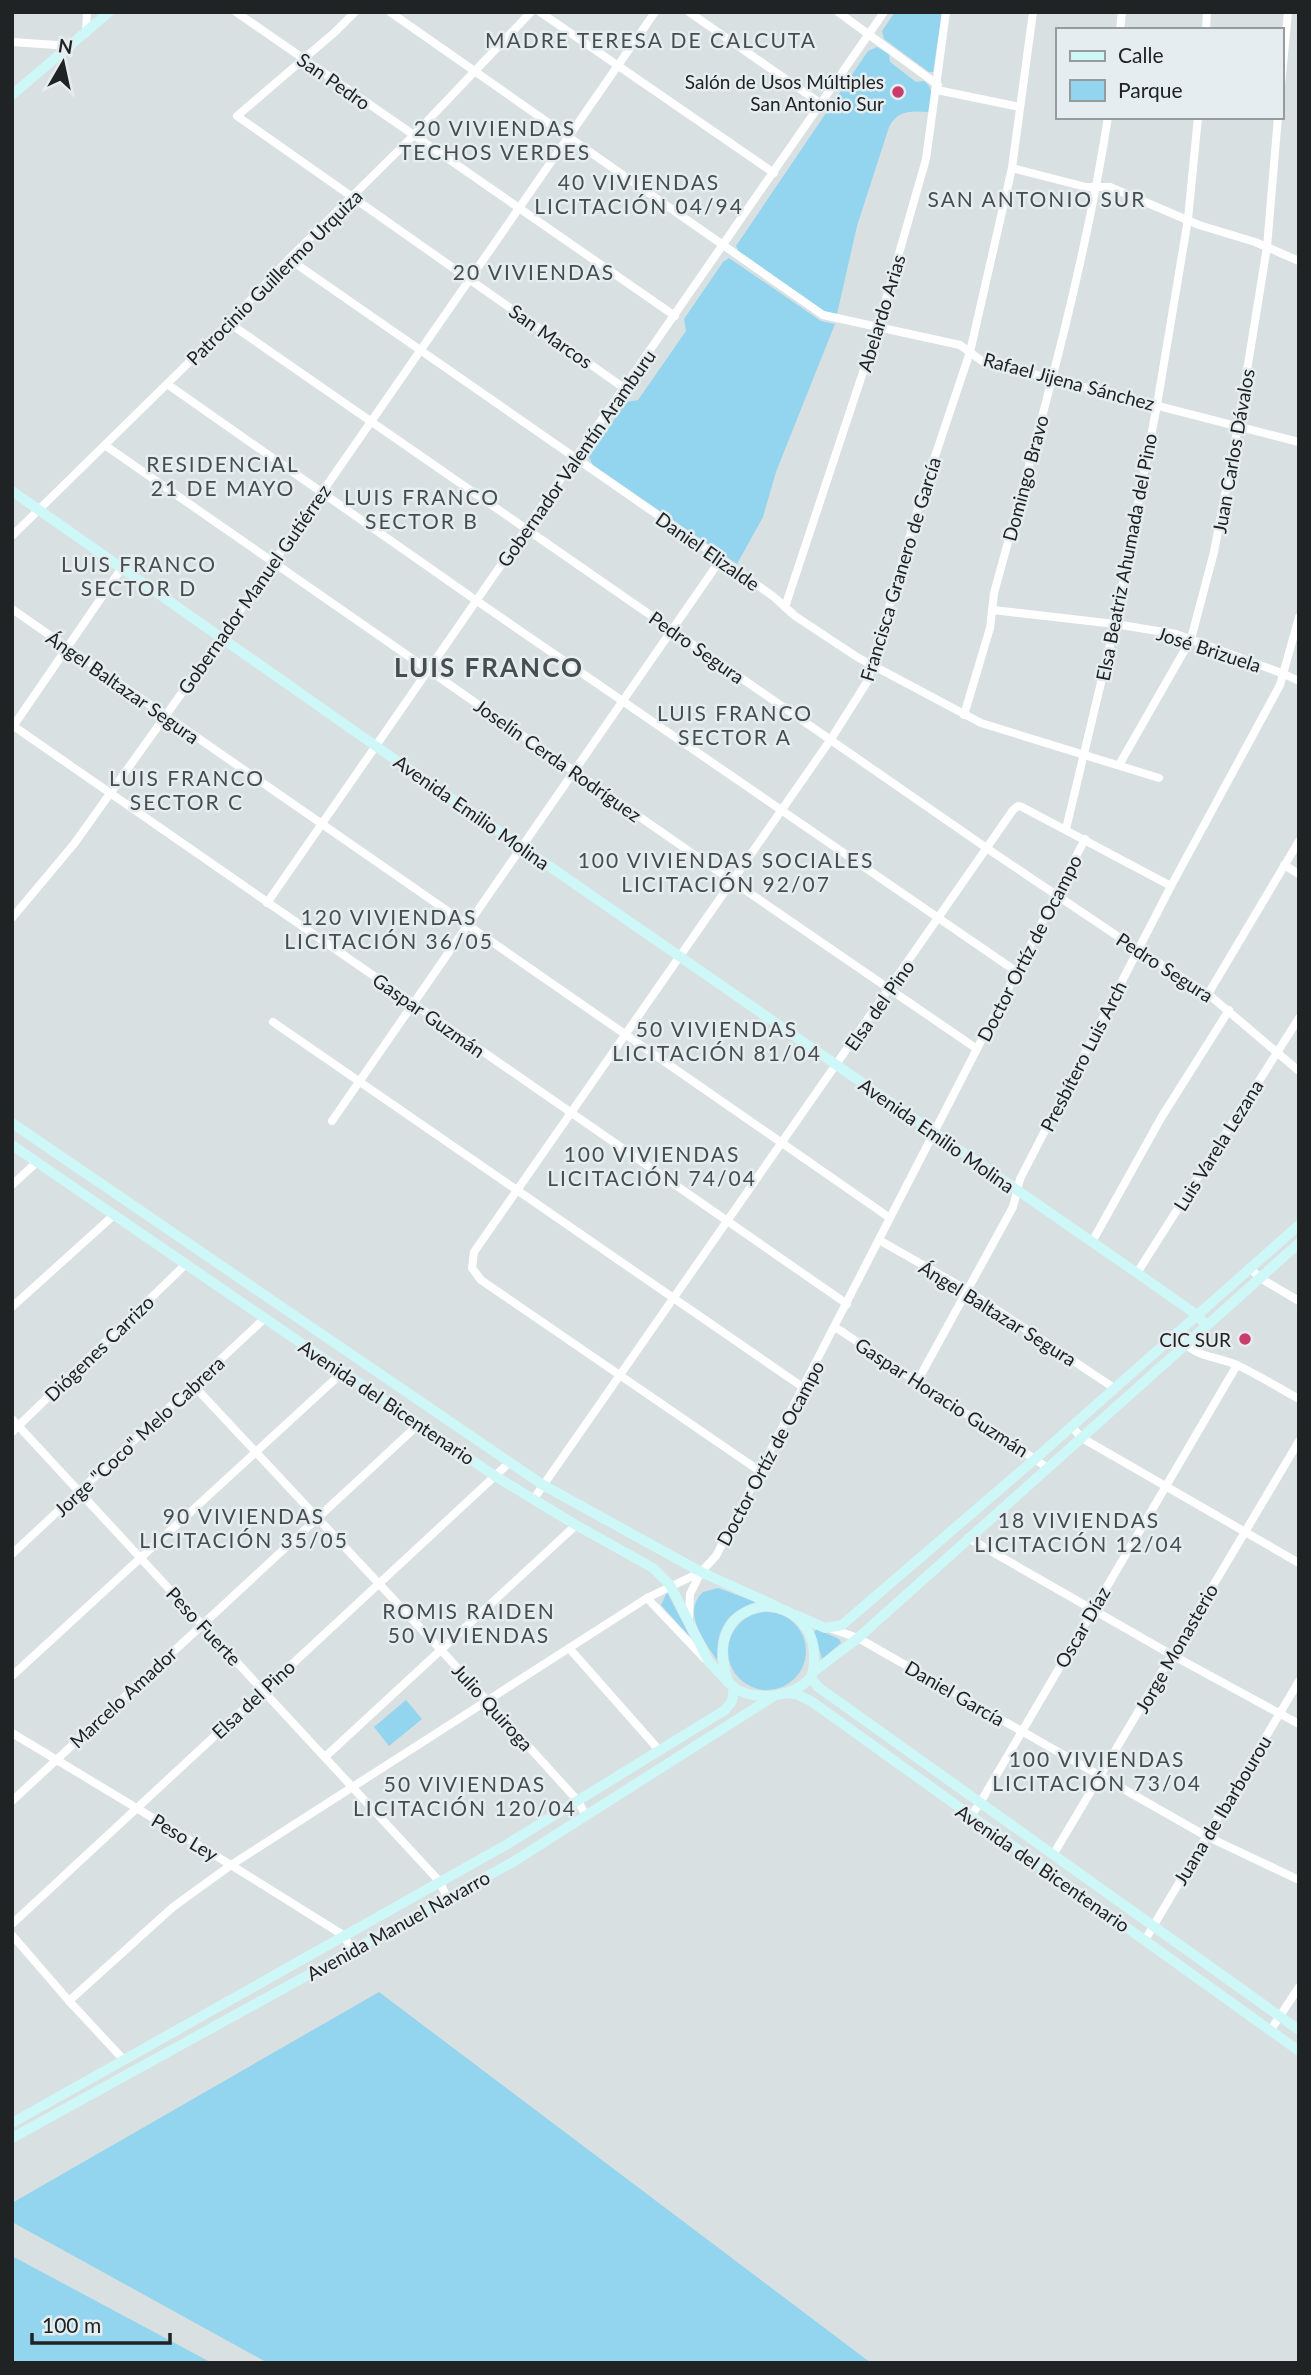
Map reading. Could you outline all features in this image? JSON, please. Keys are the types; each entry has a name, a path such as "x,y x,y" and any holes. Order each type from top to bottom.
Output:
{"main road":[{"path":"12,95 109,12"},
{"name":"Avenida Emilio Molina","path":"12,491 1137,1273 1197,1315 1206,1325"},
{"name":"Avenida del Bicentenario","path":"12,1122 543,1485 701,1572 778,1607"},
{"name":"Avenida del Bicentenario","path":"12,1145 495,1476 653,1568 670,1585 709,1662 732,1685"},
{"path":"1299,1225 1035,1459 842,1625 832,1629 825,1628 778,1607 758,1607 736,1618 728,1628 723,1649 725,1671 732,1685 758,1696 779,1694 796,1688 858,1638 1299,1244"},
{"path":"796,1615 813,1641 815,1652 812,1674"},
{"name":"Avenida del Bicentenario","path":"812,1674 818,1687 1299,2029"},
{"name":"Avenida Manuel Navarro","path":"12,2123 504,1846 578,1801 725,1710 732,1701 732,1685"},
{"name":"Avenida del Bicentenario","path":"779,1694 804,1696 1299,2051"},
{"name":"Avenida Manuel Navarro","path":"12,2138 513,1862 779,1694"}],"street":[{"path":"86,33 87,12"},
{"name":"San Pedro","path":"236,12 674,316"},
{"path":"303,59 355,12"},
{"name":"Rafael Jijena Sánchez","path":"390,12 823,315 960,345 982,361 1299,442"},
{"name":"Patrocinio Guillermo Urquiza","path":"12,536 229,323 531,12"},
{"path":"540,12 774,173"},
{"name":"Gobernador Manuel Gutiérrez","path":"12,918 74,844 221,638 654,12"},
{"path":"689,12 820,103"},
{"path":"838,12 937,88 1020,107"},
{"name":"Gobernador Valentín Aramburu","path":"267,903 884,12"},
{"name":"Abelardo Arias","path":"785,607 878,327 926,159 946,12"},
{"name":"Francisca Granero de García","path":"621,1376 481,1280 472,1268 474,1252 831,739 867,682 921,498 970,352 1012,169 1033,12"},
{"path":"1283,61 1287,12"},
{"path":"12,42 71,46"},
{"name":"San Marcos","path":"303,59 237,116 624,388"},
{"name":"Domingo Bravo","path":"964,715 990,628 994,593 1053,377 1097,186 1108,119"},
{"name":"Elsa Beatriz Ahumada del Pino","path":"1066,829 1115,624 1157,405 1188,219 1198,119"},
{"name":"Juan Carlos Dávalos","path":"1119,765 1191,639 1214,552 1267,247 1279,119"},
{"path":"1012,169 1086,187 1110,187 1299,261"},
{"name":"Daniel Elizalde","path":"289,259 721,559 826,636 873,665 981,723 1159,778"},
{"name":"Pedro Segura","path":"229,323 988,849 1138,950 1209,994 1299,1072"},
{"path":"167,384 1017,972"},
{"name":"Joselín Cerda Rodríguez","path":"106,446 977,1049"},
{"path":"332,1121 721,559"},
{"path":"13,727 121,569"},
{"name":"Ángel Baltazar Segura","path":"12,609 890,1218"},
{"name":"José Brizuela","path":"993,610 1115,624 1191,639 1299,681"},
{"name":"Presbítero Luis Arch","path":"918,1380 1013,1207 1020,1179 1171,886 1280,685 1299,617"},
{"name":"Gaspar Guzmán","path":"13,727 848,1304"},
{"name":"Elsa del Pino","path":"533,1500 1018,806 1066,829"},
{"path":"1066,829 1171,886"},
{"name":"Doctor Ortíz de Ocampo","path":"69,2001 173,1908 231,1865 647,1598 701,1572 716,1556 1085,839"},
{"path":"1209,994 1299,841"},
{"path":"1284,865 1299,874"},
{"path":"1092,1242 1161,1118 1229,1010"},
{"name":"Luis Varela Lezana","path":"1137,1273 1299,1018"},
{"path":"273,1022 804,1388"},
{"path":"12,1185 37,1162"},
{"path":"12,1307 114,1215"},
{"name":"Ángel Baltazar Segura","path":"880,1240 967,1290 1114,1388"},
{"name":"Diógenes Carrizo","path":"14,1425 186,1264"},
{"path":"1250,1268 1260,1278 1299,1301"},
{"name":"Jorge \"Coco\" Melo Cabrera","path":"12,1554 265,1318"},
{"name":"Gaspar Horacio Guzmán","path":"835,1327 1048,1468"},
{"path":"1175,1334 1184,1345 1200,1355 1237,1365 1299,1399"},
{"name":"Oscar Díaz","path":"970,1816 1237,1365"},
{"path":"12,1676 344,1371"},
{"path":"621,1376 761,1472"},
{"name":"Julio Quiroga","path":"194,1386 441,1650 578,1801 586,1816"},
{"name":"Marcelo Amador","path":"12,1801 419,1424"},
{"name":"Peso Fuerte","path":"14,1425 141,1557 440,1882 447,1898"},
{"path":"1072,1426 1082,1437 1299,1563"},
{"name":"Jorge Monasterio","path":"1053,1856 1299,1441"},
{"name":"Elsa del Pino","path":"12,1924 509,1463"},
{"path":"325,1757 576,1525"},
{"path":"968,1538 1299,1724"},
{"path":"689,1623 690,1594 701,1572"},
{"path":"647,1598 709,1662"},
{"name":"Daniel García","path":"832,1629 858,1638 1206,1836 1299,1880"},
{"path":"569,1648 659,1750"},
{"name":"Juana de Ibarbourou","path":"1145,1940 1299,1681"},
{"name":"Peso Ley","path":"14,1732 343,1935 352,1949"},
{"path":"12,1936 123,2059"},
{"path":"1270,2031 1299,1987"}],"green space":[{"path":"895,12 942,12 933,72 929,72 884,39 882,31"},
{"path":"877,47 889,54 890,62 916,82 924,81 927,84 931,91 931,103 929,112 901,115 889,127 857,226 837,314 824,311 739,252 736,246 868,51"},
{"path":"729,258 821,321 835,324 776,472 763,517 737,564 593,465 589,457 626,402 638,400 686,331 684,319 723,262"},
{"path":"718,1588 756,1602 737,1611 725,1623 719,1639 717,1660 697,1627 694,1609 703,1592"},
{"path":"667,1592 690,1637 661,1605"},
{"path":"767,1612 782,1615 799,1629 806,1651 803,1666 789,1683 767,1690 752,1687 735,1673 728,1651 731,1636 745,1619"},
{"path":"817,1629 839,1639 841,1643 822,1659 814,1632"},
{"path":"406,1700 422,1719 389,1746 374,1727"},
{"path":"379,1992 871,2363 268,2363 12,2222 12,2203"},
{"path":"12,2256 212,2363 12,2363"}],"place":[{"name":"Salón de Usos Múltiples San Antonio Sur","path":"898,92"},
{"name":"CIC SUR","path":"1245,1339"}],"district":[{"name":"MADRE TERESA DE CALCUTA","path":"651,39"},
{"name":"20 VIVIENDAS TECHOS VERDES","path":"495,139"},
{"name":"40 VIVIENDAS LICITACIÓN 04/94","path":"639,193"},
{"name":"SAN ANTONIO SUR","path":"1037,198"},
{"name":"20 VIVIENDAS","path":"534,271"},
{"name":"RESIDENCIAL 21 DE MAYO","path":"223,475"},
{"name":"LUIS FRANCO SECTOR B","path":"422,508"},
{"name":"LUIS FRANCO SECTOR D","path":"139,575"},
{"name":"LUIS FRANCO","path":"489,667"},
{"name":"LUIS FRANCO SECTOR A","path":"735,724"},
{"name":"LUIS FRANCO SECTOR C","path":"187,789"},
{"name":"100 VIVIENDAS SOCIALES LICITACIÓN 92/07","path":"726,871"},
{"name":"120 VIVIENDAS LICITACIÓN 36/05","path":"389,928"},
{"name":"50 VIVIENDAS LICITACIÓN 81/04","path":"717,1040"},
{"name":"100 VIVIENDAS LICITACIÓN 74/04","path":"652,1165"},
{"name":"90 VIVIENDAS LICITACIÓN 35/05","path":"244,1527"},
{"name":"18 VIVIENDAS LICITACIÓN 12/04","path":"1079,1531"},
{"name":"ROMIS RAIDEN 50 VIVIENDAS","path":"469,1622"},
{"name":"100 VIVIENDAS LICITACIÓN 73/04","path":"1097,1770"},
{"name":"50 VIVIENDAS LICITACIÓN 120/04","path":"465,1795"}]}
